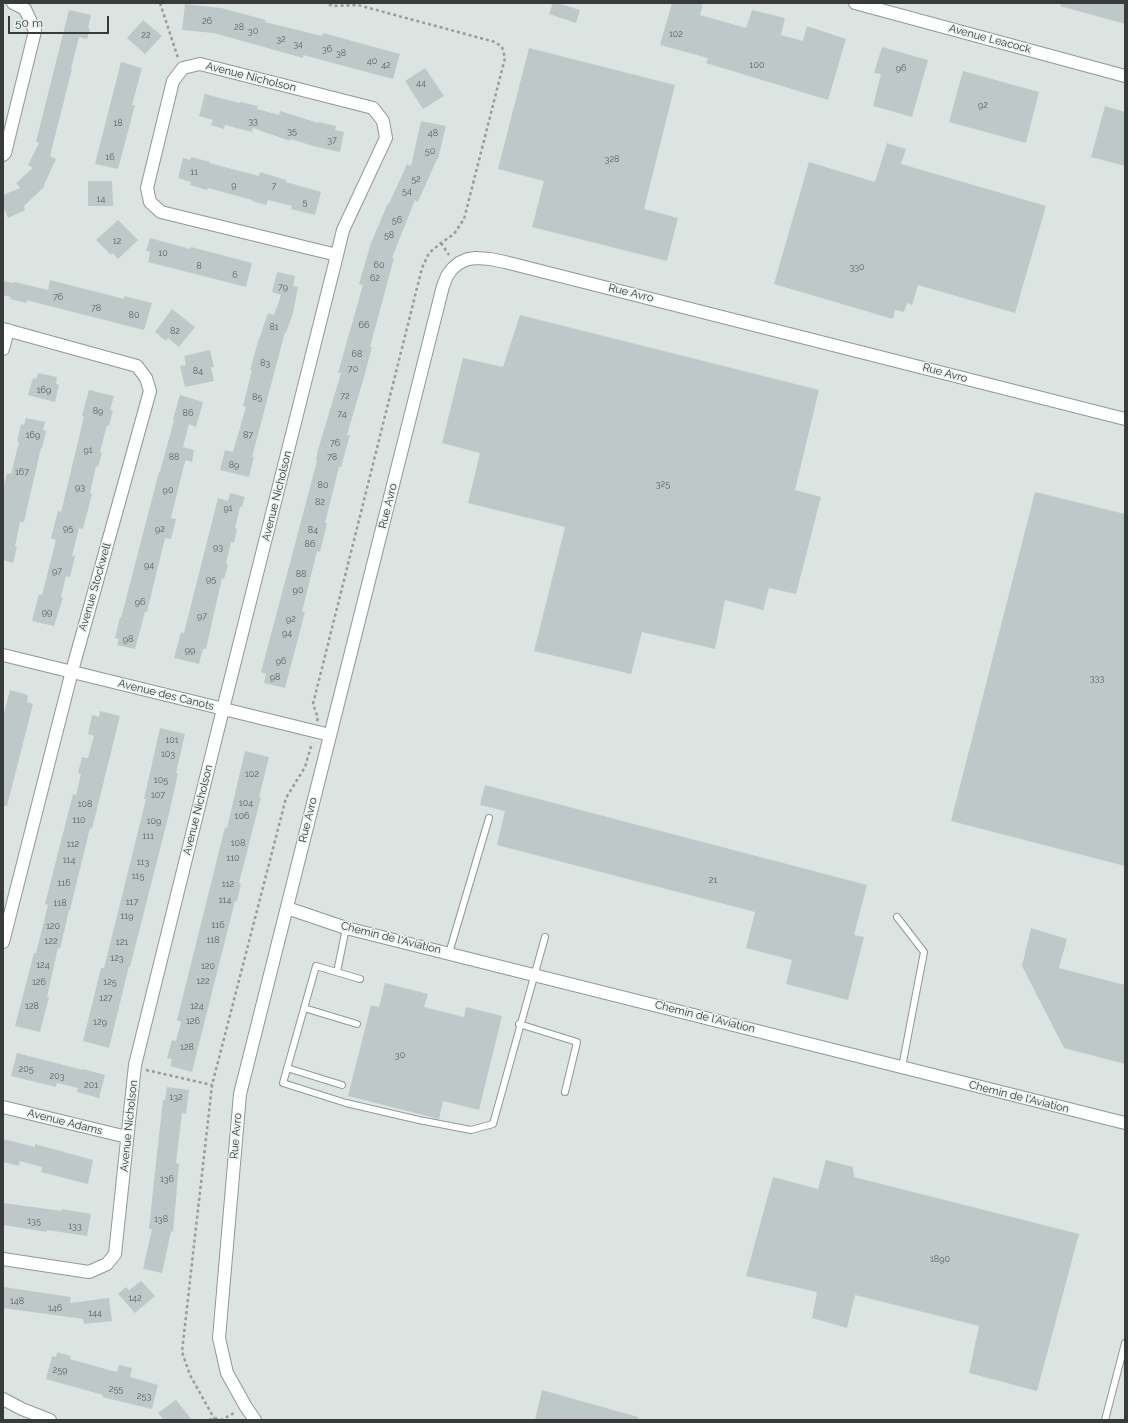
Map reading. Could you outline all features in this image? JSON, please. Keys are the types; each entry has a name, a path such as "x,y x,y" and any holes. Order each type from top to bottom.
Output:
{"street":[{"path":"3,155 5,153 35,31 25,9 13,3"},
{"name":"Avenue Leacock","path":"855,3 1125,76"},
{"name":"Avenue Nicholson","path":"3,1258 89,1272 107,1264 115,1254 135,1065 223,709 337,255 343,230 386,138 383,121 374,108 200,64 183,68 172,82 146,188 150,202 161,212 337,255"},
{"name":"Rue Avro","path":"256,1420 246,1407 227,1373 219,1338 240,1094 443,286 452,269 459,263 468,259 490,259 505,262 1125,419"},
{"path":"3,349 5,330"},
{"name":"Avenue Stockwell","path":"3,942 72,671 150,391 146,378 137,366 5,330"},
{"name":"Avenue des Canots","path":"3,655 330,735"},
{"name":"Chemin de l'Aviation","path":"287,908 346,928 535,974 1125,1123"},
{"name":"Avenue Adams","path":"3,1107 127,1137"},
{"path":"3,1399 22,1409 50,1420"}],"lane":[{"path":"449,953 489,818"},
{"path":"897,917 924,952 902,1067"},
{"path":"337,972 346,928"},
{"path":"360,979 316,966 282,1083 346,1103 419,1120 471,1130 493,1124 545,936"},
{"path":"304,1008 357,1024"},
{"path":"520,1024 577,1042 565,1092"},
{"path":"287,1068 342,1085"},
{"path":"1105,1420 1125,1343"}],"path":[{"path":"160,3 178,59"},
{"path":"318,718 313,704 422,268 429,252 440,242 454,234 464,219 505,58 502,47 495,42 358,5 351,4 332,6 327,3"},
{"path":"214,1419 190,1375 182,1352 212,1085 286,798 305,767 310,748"},
{"path":"144,1070 212,1085"},
{"path":"209,1420 221,1420 246,1407"}],"building":[{"path":"553,3 580,10 576,23 549,14"},
{"path":"672,3 703,3 700,15 746,28 752,10 785,18 781,35 803,41 807,26 846,39 828,100 706,63 708,58 660,45"},
{"path":"1061,3 1125,3 1125,24 1060,6"},
{"path":"185,4 221,8 266,20 265,22 322,36 323,33 400,54 393,79 303,55 303,58 214,33 182,30"},
{"path":"69,10 91,15 88,28 90,29 87,39 79,37 50,156 56,159 44,185 45,186 24,206 25,210 8,218 3,206 3,195 20,188 16,183 33,168 28,165 39,143 36,142"},
{"path":"143,20 162,36 145,54 127,38"},
{"path":"882,47 928,60 912,117 873,106 881,74 874,73"},
{"path":"529,48 675,85 644,209 678,218 667,261 532,227 544,181 498,169"},
{"path":"121,62 142,68 132,105 135,105 118,169 95,164"},
{"path":"425,68 444,96 423,109 405,81"},
{"path":"963,71 1039,92 1026,143 949,122"},
{"path":"205,94 239,103 258,106 257,109 279,115 280,111 318,123 336,126 335,130 344,132 340,152 291,139 290,141 253,128 252,132 225,125 224,129 211,125 213,120 199,116"},
{"path":"1105,106 1125,112 1125,166 1091,157"},
{"path":"421,121 446,126 438,159 418,202 415,200 392,258 394,258 370,347 372,347 347,435 350,435 341,467 339,467 325,523 327,523 320,552 317,551 302,612 305,612 285,688 264,683 266,674 261,672 317,461 318,450 341,373 338,373 363,285 359,284 371,243 388,203 389,204 407,164 411,166"},
{"path":"887,143 906,149 901,164 1046,206 1015,313 918,285 912,305 907,303 904,312 895,310 893,319 774,284 809,162 875,182"},
{"path":"191,157 259,176 260,172 286,180 286,182 321,192 315,215 291,209 292,206 268,200 266,205 208,188 207,190 190,185 191,182 178,178 183,158 190,160"},
{"path":"88,181 112,181 113,206 88,206"},
{"path":"118,220 138,240 118,259 113,253 111,255 96,240"},
{"path":"150,238 252,263 246,287 148,262 150,252 146,251"},
{"path":"277,272 295,276 293,286 298,287 293,313 286,333 285,332 252,457 254,457 249,477 220,470 225,450 233,452 246,407 243,406 252,370 250,370 268,313 274,315 281,295 272,292"},
{"path":"50,280 124,299 124,296 152,303 144,330 27,300 26,303 10,299 11,297 3,295 3,281 15,282 48,290"},
{"path":"172,309 195,327 179,347 168,338 166,341 155,332"},
{"path":"520,315 819,390 795,490 821,497 796,594 769,588 763,610 725,600 715,649 642,632 631,674 534,651 565,527 468,503 480,453 442,443 463,358 503,367"},
{"path":"210,350 214,367 211,367 214,381 185,387 180,366 186,365 184,356"},
{"path":"38,373 57,377 56,384 59,385 55,402 28,395 33,378 36,379"},
{"path":"89,390 114,396 110,410 113,410 109,426 107,425 98,467 96,466 90,493 92,494 83,529 79,528 72,556 75,556 70,577 66,576 61,597 63,598 54,626 32,621 39,594 42,595 56,540 51,538 58,511 61,512"},
{"path":"180,395 203,402 196,427 189,424 183,447 194,450 192,462 186,460 184,465 171,518 176,519 171,539 165,538 147,612 145,612 135,649 117,645 119,639 115,638"},
{"path":"26,418 45,422 43,430 46,431 24,522 20,522 15,546 17,547 13,563 3,560 3,490 7,473 11,474 19,442 17,442 21,424 24,425"},
{"path":"1035,492 1125,514 1125,866 951,821"},
{"path":"230,493 245,497 242,507 240,507 235,528 237,529 234,543 231,542 226,564 228,565 224,579 222,578 206,649 203,649 199,664 174,658 181,632 184,633 218,498 228,501"},
{"path":"10,690 28,695 27,702 33,704 7,806 3,806 3,717"},
{"path":"100,711 120,716 60,949 58,948 47,997 49,997 40,1032 15,1026 48,905 45,904 73,794 76,795 81,774 78,773 82,757 88,758 94,736 88,734 92,715 99,717"},
{"path":"160,728 185,734 169,814 109,1048 83,1041 101,968 104,968 146,799 144,799"},
{"path":"245,751 269,757 259,797 261,797 239,883 241,884 237,901 235,901 192,1072 170,1066 172,1059 167,1058 172,1040 176,1041 181,1022 177,1020 225,827 227,828"},
{"path":"485,785 867,885 854,935 864,937 848,1000 786,984 792,960 746,948 755,912 497,845 505,811 480,805"},
{"path":"1031,928 1067,939 1059,968 1125,985 1125,1064 1064,1048 1022,966"},
{"path":"385,983 428,994 424,1007 464,1017 466,1007 502,1016 479,1110 443,1101 439,1119 348,1096 371,1005 379,1007"},
{"path":"17,1053 105,1075 99,1098 77,1092 78,1088 57,1083 56,1087 11,1076"},
{"path":"167,1087 189,1090 186,1114 182,1113 176,1163 179,1164 173,1232 171,1231 162,1273 143,1269 152,1229 149,1229 153,1190 163,1100 165,1100"},
{"path":"3,1139 35,1147 35,1144 93,1160 88,1184 41,1172 42,1167 20,1161 19,1166 3,1162"},
{"path":"826,1160 853,1167 854,1177 1079,1234 1037,1391 969,1373 979,1326 855,1295 847,1328 812,1318 817,1292 746,1276 773,1177 818,1189"},
{"path":"3,1203 62,1211 62,1209 91,1214 87,1236 47,1230 47,1232 3,1225"},
{"path":"141,1281 155,1296 135,1313 118,1294 126,1287 129,1290"},
{"path":"4,1287 71,1297 70,1303 109,1298 112,1321 84,1324 83,1319 3,1308"},
{"path":"57,1352 71,1356 70,1359 117,1372 119,1365 132,1368 130,1377 158,1385 152,1409 102,1397 103,1395 46,1379 52,1356 56,1357"},
{"path":"542,1390 638,1417 638,1420 535,1420"},
{"path":"176,1400 192,1420 164,1420 158,1413"}]}
